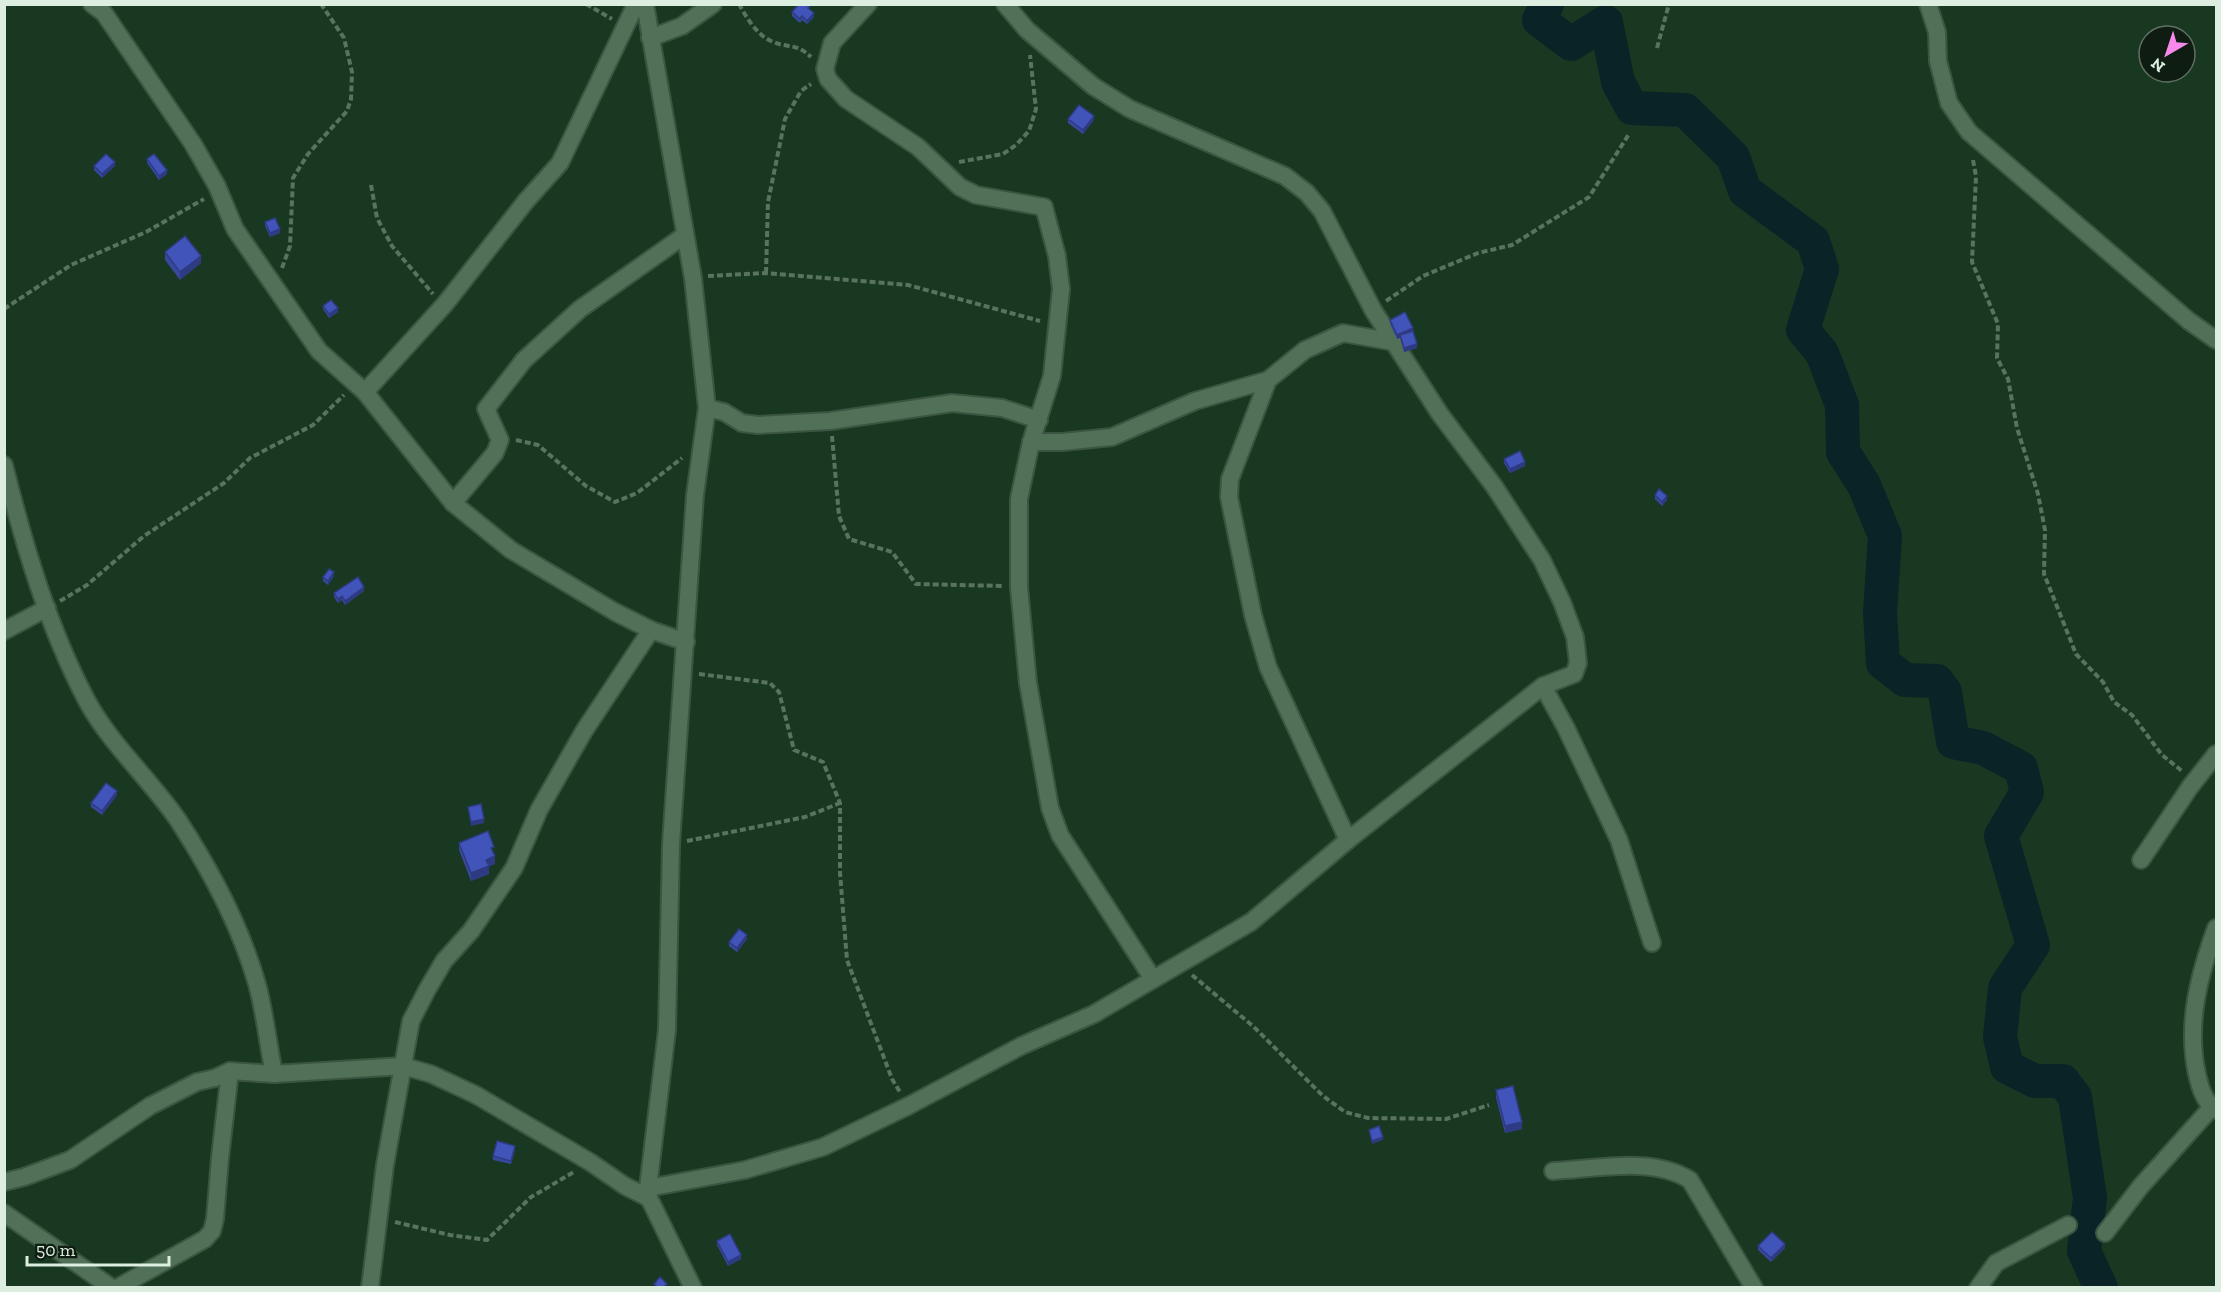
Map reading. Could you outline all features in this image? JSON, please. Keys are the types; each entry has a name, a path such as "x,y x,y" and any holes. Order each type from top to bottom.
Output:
{"street":[{"path":"92,4 104,13 193,144 217,186 235,229 319,351 360,388 453,503 511,550 615,612 651,630 686,642"},
{"path":"360,388 445,304 526,201 560,163 636,4"},
{"path":"645,4 693,278 707,408 695,495 671,844 667,1030 649,1193 693,1287"},
{"path":"650,38 682,26 713,4"},
{"path":"868,4 832,43 826,74 846,99 918,147 960,187 976,195 1044,207 1057,256 1061,289 1052,376 1031,442 1019,499 1019,586 1028,683 1050,808 1060,835 1153,979"},
{"path":"4,1182 70,1160 150,1106 197,1082 230,1071 274,1074 403,1066 415,1068 449,1081 590,1162 625,1186 649,1193 745,1170 823,1147 908,1106 1021,1046 1094,1014 1251,922 1348,840 1543,686 1574,674 1578,663 1575,637 1562,602 1542,560 1494,486 1440,414 1373,310 1322,211 1307,193 1285,176 1130,109 1093,86 1027,30 1005,4"},
{"path":"1928,4 1937,32 1938,61 1949,103 1969,132 2189,321 2217,340"},
{"path":"453,503 495,453 500,440 486,409 524,360 580,309 685,235"},
{"path":"1031,442 1062,442 1112,437 1195,401 1268,380 1305,350 1342,333 1394,342"},
{"path":"1268,380 1230,479 1229,497 1253,615 1268,667 1348,840"},
{"path":"707,408 724,412 742,423 758,425 830,421 952,404 1002,408 1039,420"},
{"path":"4,465 20,529 47,608 64,653 88,701 101,723 178,820 230,914 257,984 274,1074"},
{"path":"4,631 47,608"},
{"path":"370,1287 378,1218 411,1022 426,990 444,961 471,930 514,868 539,810 578,741 651,630"},
{"path":"1543,686 1566,728 1619,840 1652,943"},
{"path":"2142,860 2190,787 2217,754"},
{"path":"2105,1233 2141,1186 2214,1109 2200,1088 2192,1028 2196,994 2206,955 2217,928"},
{"path":"117,1287 205,1239 212,1231 230,1071"},
{"path":"1553,1172 1634,1166 1670,1170 1684,1176 1690,1180 1754,1287"},
{"path":"4,1213 112,1287"},
{"path":"1978,1287 1996,1263 2068,1225"}],"path":[{"path":"275,289 290,246 293,178 308,153 347,111 351,99 352,72 344,38 321,4"},
{"path":"586,4 626,26"},
{"path":"739,4 762,36 772,42 801,48 826,74 801,91 785,119 768,202 766,273"},
{"path":"1657,48 1669,4"},
{"path":"937,166 1003,154 1016,145 1029,130 1036,109 1027,30"},
{"path":"1969,132 1976,176 1972,262 1998,324 1997,358 2008,379 2017,428 2038,494 2044,530 2044,574 2076,654 2103,682 2114,702 2132,715 2162,755 2189,777 2190,787"},
{"path":"1373,310 1423,276 1478,254 1512,245 1589,197 1629,134"},
{"path":"4,309 71,265 146,232 208,197 217,186"},
{"path":"371,186 377,218 392,246 427,288 445,304"},
{"path":"693,278 766,273 908,285 1058,326"},
{"path":"47,608 87,585 144,536 224,483 250,458 313,425 360,388"},
{"path":"830,421 839,516 849,539 892,552 916,584 1019,586"},
{"path":"500,440 521,440 538,445 586,486 615,502 637,493 702,441"},
{"path":"684,672 770,682 779,692 794,750 823,762 840,803 840,873 847,960 892,1079 908,1106"},
{"path":"671,844 805,817 840,803"},
{"path":"1178,963 1254,1027 1323,1096 1345,1112 1368,1118 1446,1119 1489,1105"},
{"path":"378,1218 450,1235 487,1240 531,1197 590,1162"}],"building":[{"path":"799,4 808,4 810,6 808,8 814,13 807,21 802,16 800,19 792,12"},
{"path":"1079,105 1094,116 1083,130 1068,119"},
{"path":"106,154 115,162 102,174 94,166"},
{"path":"154,154 167,170 159,176 147,159"},
{"path":"275,218 280,229 270,233 265,222"},
{"path":"185,236 201,256 180,272 165,252"},
{"path":"331,300 338,308 329,314 323,306"},
{"path":"1405,312 1413,328 1397,335 1390,320"},
{"path":"1413,331 1417,344 1404,348 1400,335"},
{"path":"1520,451 1525,462 1510,469 1504,459"},
{"path":"1659,489 1667,496 1662,502 1655,495"},
{"path":"329,569 334,572 328,581 323,577"},
{"path":"358,577 364,587 345,601 342,596 338,599 334,593"},
{"path":"106,783 117,791 102,811 91,803"},
{"path":"481,804 484,819 471,822 468,807"},
{"path":"488,831 495,856 486,860 489,866 471,873 459,843"},
{"path":"739,929 747,935 737,948 729,942"},
{"path":"1513,1086 1522,1122 1505,1126 1496,1090"},
{"path":"1379,1126 1383,1137 1372,1141 1369,1130"},
{"path":"497,1141 515,1146 511,1161 493,1156"},
{"path":"1772,1232 1785,1244 1771,1258 1758,1246"},
{"path":"730,1234 741,1255 728,1262 717,1241"},
{"path":"660,1277 667,1284 664,1287 657,1287 654,1284"}],"waterway":[{"path":"1547,4 1539,20 1571,44 1606,22 1618,82 1632,108 1685,110 1733,157 1745,191 1813,241 1822,269 1803,330 1822,353 1842,405 1843,452 1864,485 1885,536 1880,613 1883,663 1905,680 1937,681 1945,692 1953,742 1983,748 2021,768 2027,792 2001,836 2033,945 2005,988 2000,1037 2007,1067 2035,1081 2063,1081 2075,1097 2090,1198 2084,1251 2101,1288"}]}
